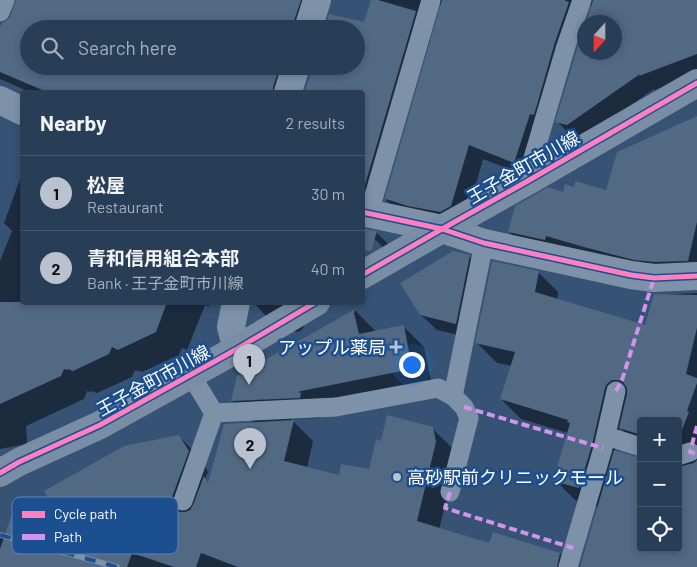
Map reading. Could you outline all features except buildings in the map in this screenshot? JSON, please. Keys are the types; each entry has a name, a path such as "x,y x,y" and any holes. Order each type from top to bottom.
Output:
{"main road":[{"name":"王子金町市川線","path":"365,273 697,84"},
{"name":"王子金町市川線","path":"0,473 19,462 100,426 311,305"}],"street":[{"path":"311,20 317,0"},
{"path":"289,90 293,75"},
{"path":"0,100 20,110"},
{"path":"366,213 442,229 484,243 631,275 654,278 697,276"},
{"path":"235,305 231,327 237,349"}],"lane":[{"path":"0,12 6,0"},
{"path":"366,213 432,0"},
{"path":"526,182 566,46 582,0"},
{"path":"453,396 484,243"},
{"path":"191,375 214,413"},
{"path":"214,413 336,407 438,388 453,396 464,407 469,418 450,492"},
{"path":"568,567 606,436 616,391"},
{"path":"183,501 214,413"},
{"path":"606,436 637,446"}],"railway":[{"path":"0,535 12,538"},
{"path":"69,554 117,567"}],"marked path":[{"path":"616,391 622,380 654,278"},
{"path":"464,407 603,448"},
{"path":"697,426 690,452 697,454"},
{"path":"450,492 445,508 573,548"}],"cycle path":[{"path":"365,273 697,83"},
{"path":"365,213 442,229 484,243 631,275 654,278 697,276"},
{"path":"0,473 19,462 100,425 237,349 311,305"}],"place":[{"name":"アップル薬局","path":"396,347"},
{"name":"松屋","path":"249,385"},
{"name":"青和信用組合本部","path":"250,469"},
{"name":"高砂駅前クリニックモール","path":"397,477"}]}
